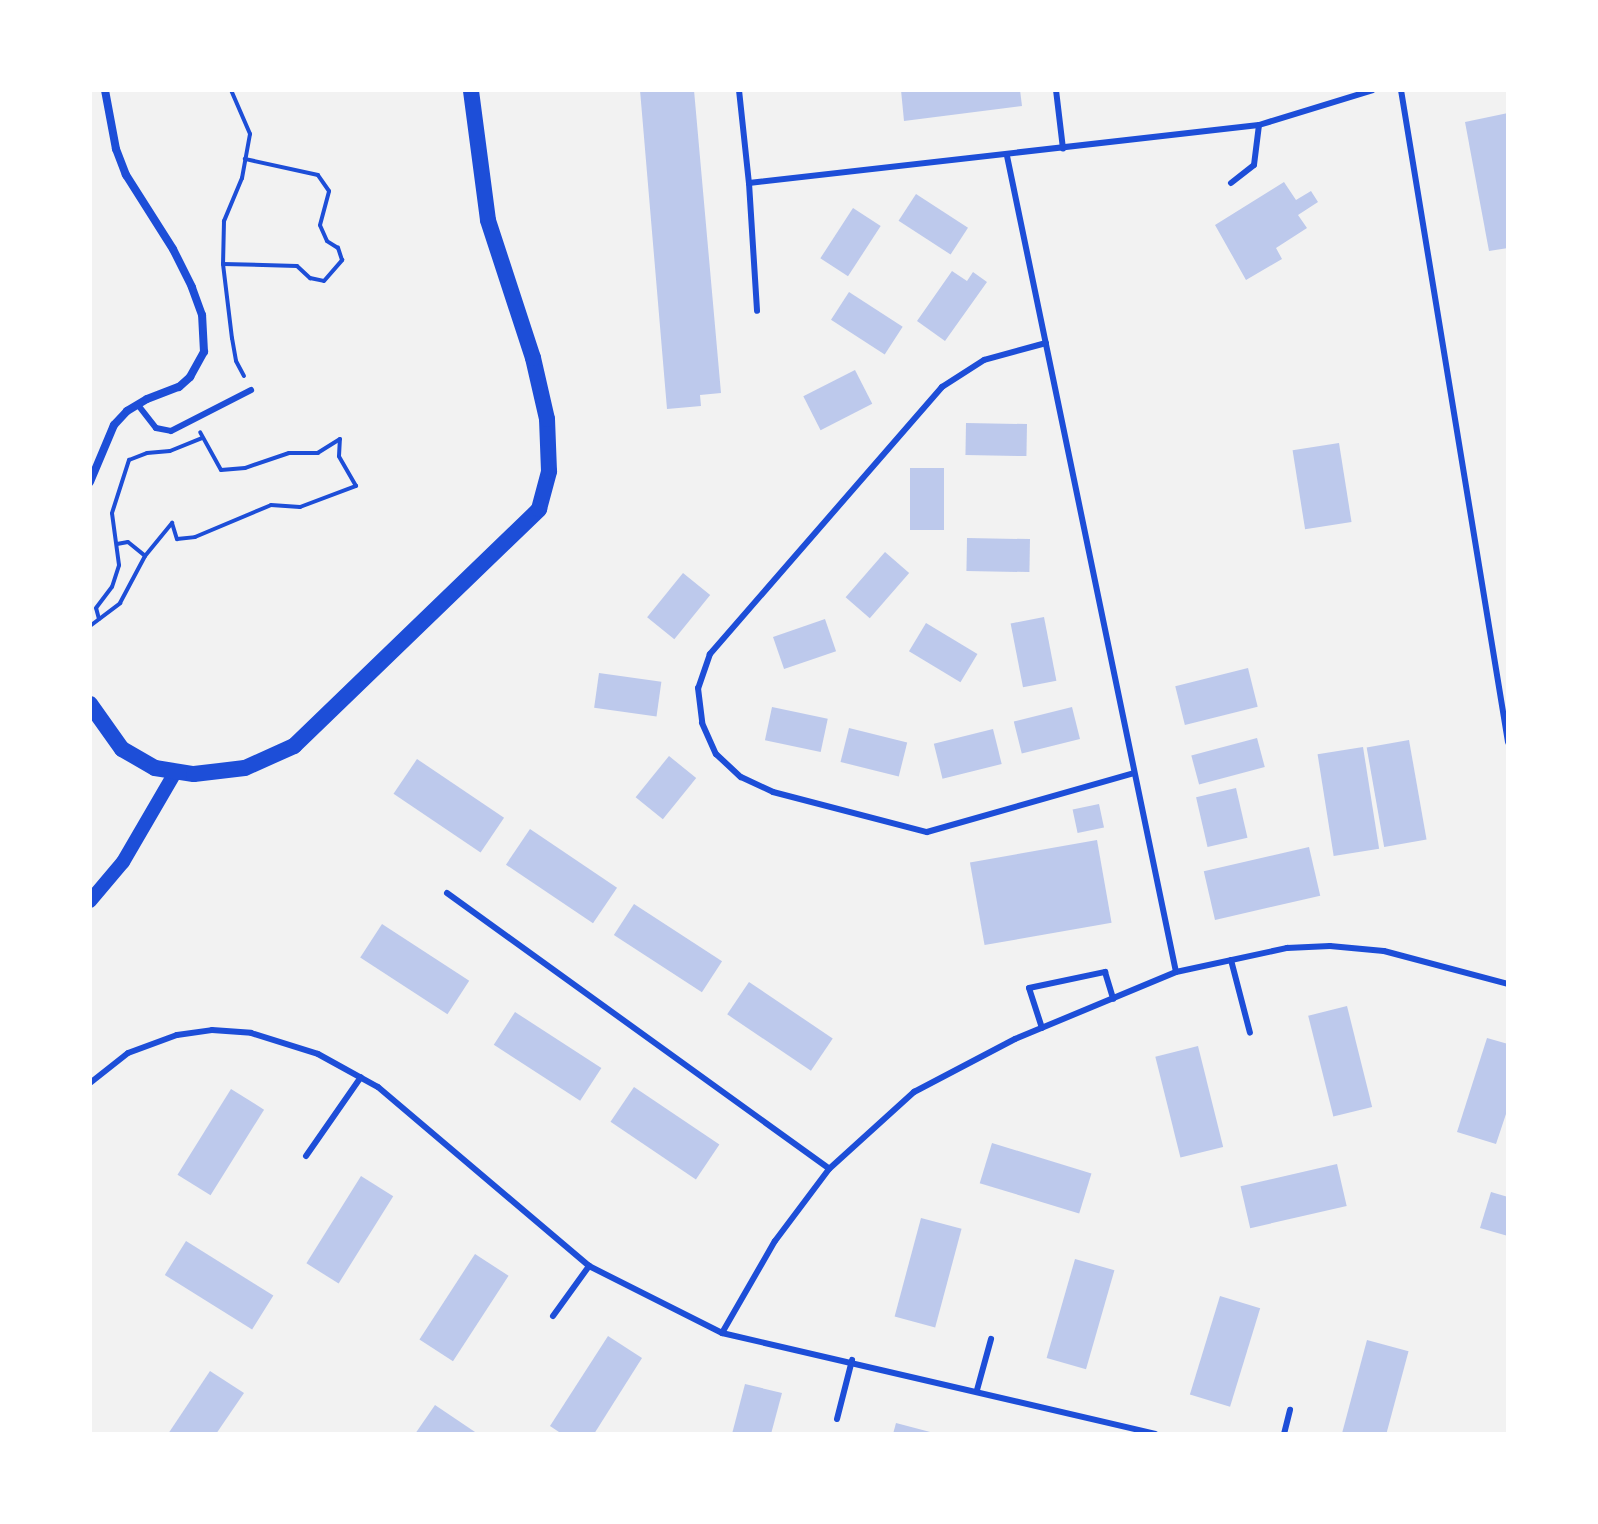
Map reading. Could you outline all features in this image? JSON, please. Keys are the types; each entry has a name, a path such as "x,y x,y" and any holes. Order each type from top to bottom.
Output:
{"main road":[{"path":"90,704 122,749 155,768 194,774 245,768 294,746 539,509 549,471 547,419 533,358 488,220 471,90"}],"street":[{"path":"90,482 114,425 138,405 179,387 190,377 204,352 203,325 184,270 126,175 116,149 105,90"},
{"path":"90,901 123,862 176,771"}],"lane":[{"path":"739,90 749,183 757,311"},
{"path":"1056,90 1063,149"},
{"path":"749,183 1259,125 1373,90"},
{"path":"1401,90 1508,742"},
{"path":"1231,183 1254,165 1259,125"},
{"path":"1007,156 1176,972"},
{"path":"1046,343 984,360 942,387 710,654 698,688 702,723 716,754 741,777 773,792 927,832 1134,773"},
{"path":"138,405 156,428 171,431 251,390"},
{"path":"447,893 829,1169"},
{"path":"722,1333 775,1241 829,1169 914,1092 1042,1028 1176,972 1287,948 1330,946 1384,951 1508,984"},
{"path":"1231,960 1250,1033"},
{"path":"1042,1028 1029,988 1105,972 1113,999"},
{"path":"90,1083 128,1053 177,1035 212,1030 251,1033 318,1054 378,1087 589,1266 722,1333 852,1360 1155,1434"},
{"path":"306,1156 361,1077"},
{"path":"553,1316 589,1266"},
{"path":"977,1390 991,1339"},
{"path":"837,1419 852,1360"},
{"path":"1284,1434 1290,1410"}],"path":[{"path":"231,90 250,134 242,178 224,221 223,264 236,361 251,390"},
{"path":"223,264 297,266 310,278 324,281 342,260 338,248 327,241 320,225 329,191 318,175 245,159"},
{"path":"90,626 120,603 145,556 172,523 177,539 195,537 271,505 300,507 356,486 339,456 340,439 318,453 289,453 274,461 221,470 195,419"},
{"path":"99,619 96,608 112,587 119,565 112,513 129,460 147,453 170,451 203,438"},
{"path":"117,544 128,542 145,556"}],"building":[{"path":"640,90 694,90 721,393 700,395 701,406 667,409"},
{"path":"901,90 1020,90 1022,106 904,121"},
{"path":"1508,113 1508,248 1489,251 1465,122"},
{"path":"1284,182 1296,200 1311,191 1318,202 1298,215 1307,228 1276,248 1282,259 1246,280 1215,225"},
{"path":"916,194 968,228 951,255 899,221"},
{"path":"853,208 881,226 848,276 820,258"},
{"path":"952,271 967,281 973,272 987,282 945,341 917,321"},
{"path":"849,292 903,327 885,355 831,320"},
{"path":"855,370 872,404 821,430 803,396"},
{"path":"966,423 1027,424 1026,456 965,455"},
{"path":"1339,443 1352,522 1305,529 1293,450"},
{"path":"910,468 944,468 944,530 910,530"},
{"path":"967,538 1030,539 1029,572 966,571"},
{"path":"885,552 909,573 870,618 846,597"},
{"path":"683,573 710,595 674,639 647,617"},
{"path":"1044,617 1056,681 1023,687 1011,623"},
{"path":"825,619 836,651 784,669 773,637"},
{"path":"926,623 977,654 960,682 909,651"},
{"path":"1248,668 1258,707 1185,725 1175,686"},
{"path":"599,673 661,682 657,716 594,708"},
{"path":"772,707 828,719 821,752 765,740"},
{"path":"1072,707 1080,739 1022,754 1014,722"},
{"path":"849,728 907,743 899,776 841,762"},
{"path":"993,729 1002,764 943,779 934,744"},
{"path":"1257,738 1265,767 1199,785 1191,756"},
{"path":"1409,740 1427,839 1384,847 1367,747"},
{"path":"1363,747 1379,849 1334,856 1318,754"},
{"path":"669,756 696,778 663,819 636,797"},
{"path":"417,759 504,818 481,853 394,794"},
{"path":"1236,788 1247,838 1208,847 1196,797"},
{"path":"1099,804 1104,827 1078,833 1073,810"},
{"path":"530,829 617,888 593,923 506,865"},
{"path":"1097,840 1112,923 985,945 970,862"},
{"path":"1309,847 1320,896 1215,920 1204,871"},
{"path":"634,904 722,961 702,992 614,935"},
{"path":"382,924 469,981 447,1014 360,958"},
{"path":"749,982 833,1038 811,1071 727,1014"},
{"path":"1347,1006 1372,1107 1333,1117 1308,1016"},
{"path":"515,1012 601,1068 580,1101 494,1045"},
{"path":"1487,1038 1508,1044 1508,1108 1496,1144 1457,1132"},
{"path":"1198,1046 1223,1147 1180,1158 1155,1057"},
{"path":"634,1087 719,1145 696,1179 611,1122"},
{"path":"231,1089 264,1110 211,1195 177,1175"},
{"path":"992,1143 1091,1173 1079,1214 980,1183"},
{"path":"1337,1164 1347,1206 1250,1228 1241,1186"},
{"path":"361,1176 393,1196 339,1283 306,1263"},
{"path":"1491,1192 1508,1197 1508,1236 1480,1228"},
{"path":"921,1218 962,1229 935,1327 895,1317"},
{"path":"186,1241 273,1296 252,1330 165,1275"},
{"path":"475,1254 509,1276 453,1361 419,1340"},
{"path":"1075,1259 1114,1270 1086,1369 1047,1358"},
{"path":"1220,1296 1260,1308 1230,1407 1190,1394"},
{"path":"608,1336 642,1358 594,1434 562,1434 550,1426"},
{"path":"1367,1340 1409,1351 1386,1434 1342,1434"},
{"path":"210,1371 244,1393 216,1434 168,1434"},
{"path":"745,1384 782,1393 771,1434 732,1434"},
{"path":"435,1405 478,1434 415,1434"},
{"path":"896,1423 934,1433 934,1434 893,1434"}]}
